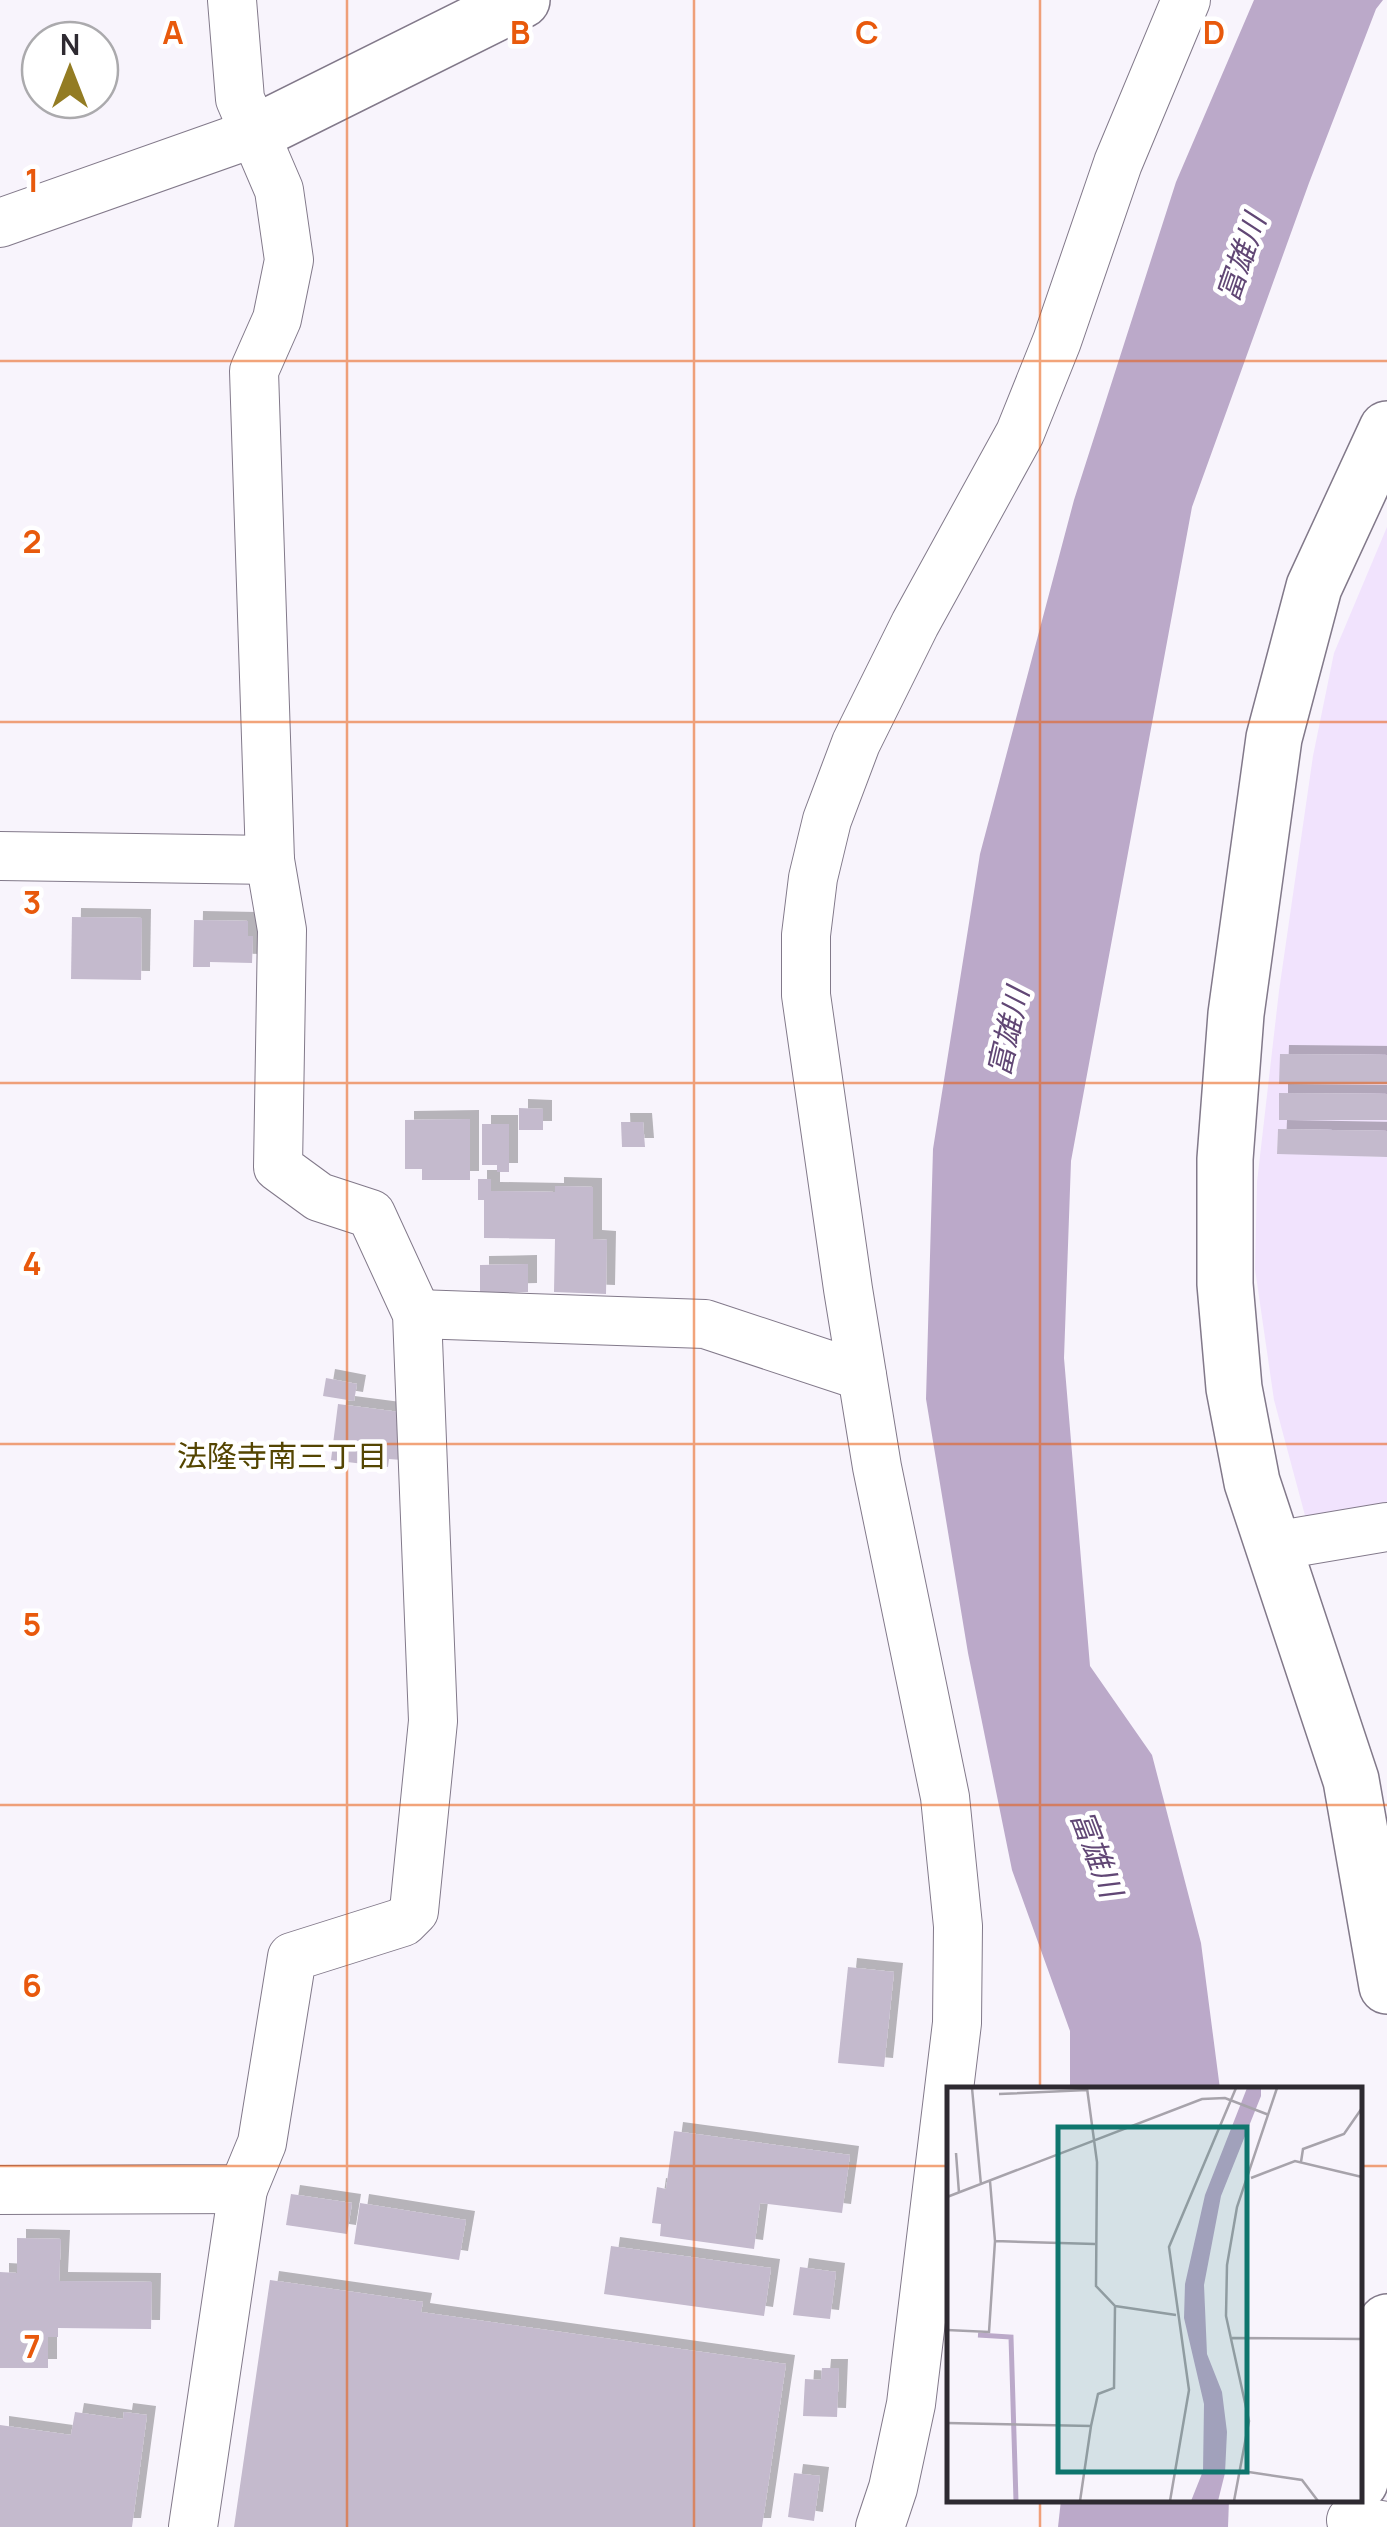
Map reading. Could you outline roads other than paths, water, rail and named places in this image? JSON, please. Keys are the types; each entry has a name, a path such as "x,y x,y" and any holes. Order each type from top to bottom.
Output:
{"street":[{"path":"193,2527 243,2188 262,2143 292,1957 403,1922 414,1911 433,1722 417,1314 371,1214 319,1197 278,1167 282,930 270,860 254,371 277,319 289,260 279,190 240,99 232,0"},
{"path":"0,223 257,132 522,0"},
{"path":"949,2087 956,2024 958,1926 945,1797 862,1376 806,995 806,935 813,878 827,820 856,743 915,624 1020,433 1058,341 1118,163 1186,0"},
{"path":"1387,429 1314,586 1274,738 1236,1014 1225,1159 1225,1284 1234,1388 1252,1482 1350,1780 1387,1986"},
{"path":"0,856 270,860"},
{"path":"417,1314 705,1324 862,1376"},
{"path":"1274,1546 1387,1527"},
{"path":"880,2527 893,2488 911,2404 947,2100"},
{"path":"0,2190 243,2188"},
{"path":"1362,2497 1387,2322"}],"water":[{"name":"富雄川","path":"1254,0 1383,0 1376,9 1309,183 1192,507 1071,1161 1064,1358 1090,1666 1152,1755 1201,1943 1220,2087 1070,2087 1070,2031 1012,1870 968,1653 926,1399 933,1149 980,854 1074,500 1176,182"},
{"path":"1061,2502 1229,2502 1228,2527 1058,2527"}],"district":[{"name":"法隆寺南三丁目","path":"282,1457"}]}
